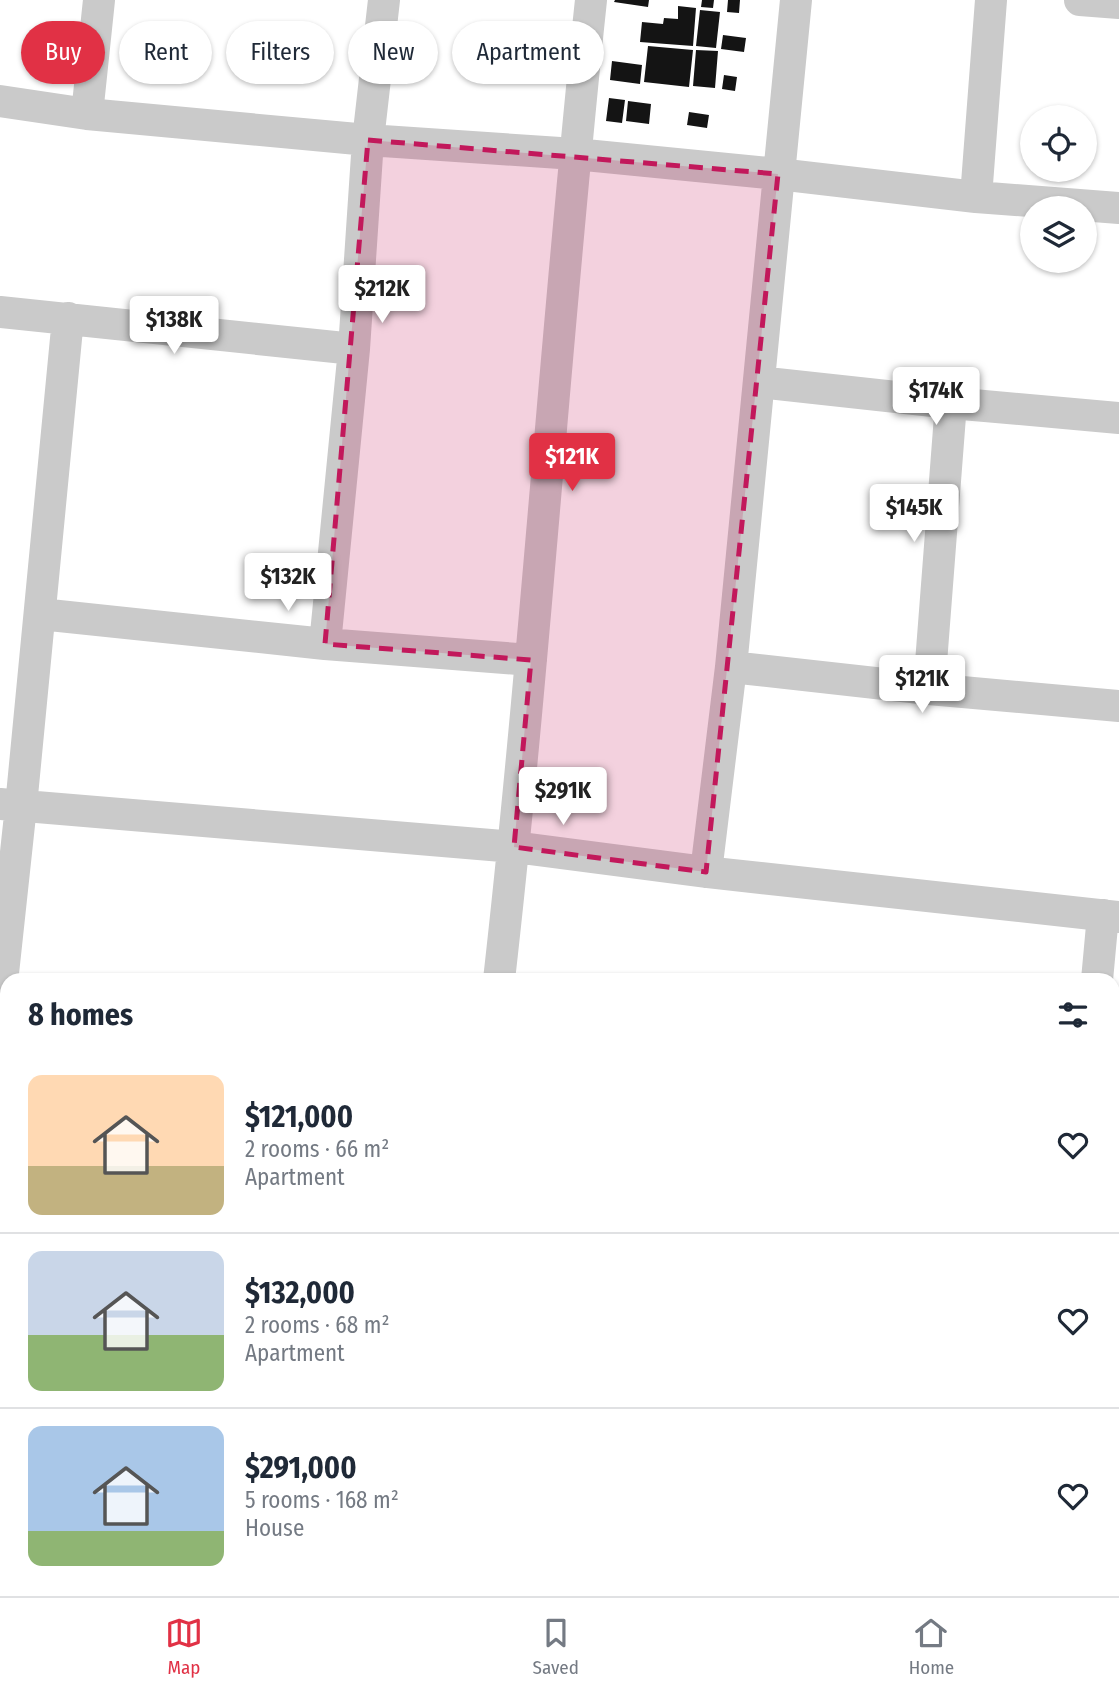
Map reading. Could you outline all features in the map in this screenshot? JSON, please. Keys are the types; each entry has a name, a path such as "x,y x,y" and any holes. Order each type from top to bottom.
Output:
{"street":[{"path":"87,114 99,0"},
{"path":"325,644 354,349 368,140 384,0"},
{"path":"500,973 514,847 591,0"},
{"path":"706,872 731,667 796,0"},
{"path":"976,197 991,0"},
{"path":"1080,0 1119,3"},
{"path":"0,101 87,114 368,140 575,154 976,197 1119,208"},
{"path":"0,312 354,349"},
{"path":"1,973 10,805 40,614 68,318"},
{"path":"759,382 1119,418"},
{"path":"929,689 951,403"},
{"path":"40,614 325,644 531,660"},
{"path":"731,667 1119,706"},
{"path":"10,805 514,847 706,872 1111,916 1099,973"}],"highlighted area":[{"path":"368,140 778,174 706,872 514,847 531,660 325,644"}],"building":[{"path":"649,0 648,7 614,2"},
{"path":"702,0 714,0 713,8 701,7"},
{"path":"728,0 740,0 739,13 727,12"},
{"path":"678,6 696,8 693,46 640,42 642,22 663,24 664,18 678,19"},
{"path":"700,10 720,12 716,48 696,46"},
{"path":"723,35 746,38 744,52 721,49"},
{"path":"648,46 693,50 689,87 644,82"},
{"path":"696,50 718,51 715,88 693,86"},
{"path":"612,61 642,65 640,84 610,80"},
{"path":"724,75 737,77 735,91 722,89"},
{"path":"609,98 625,100 622,123 606,121"},
{"path":"628,101 651,104 649,124 626,121"},
{"path":"689,112 709,115 707,128 687,125"}]}
